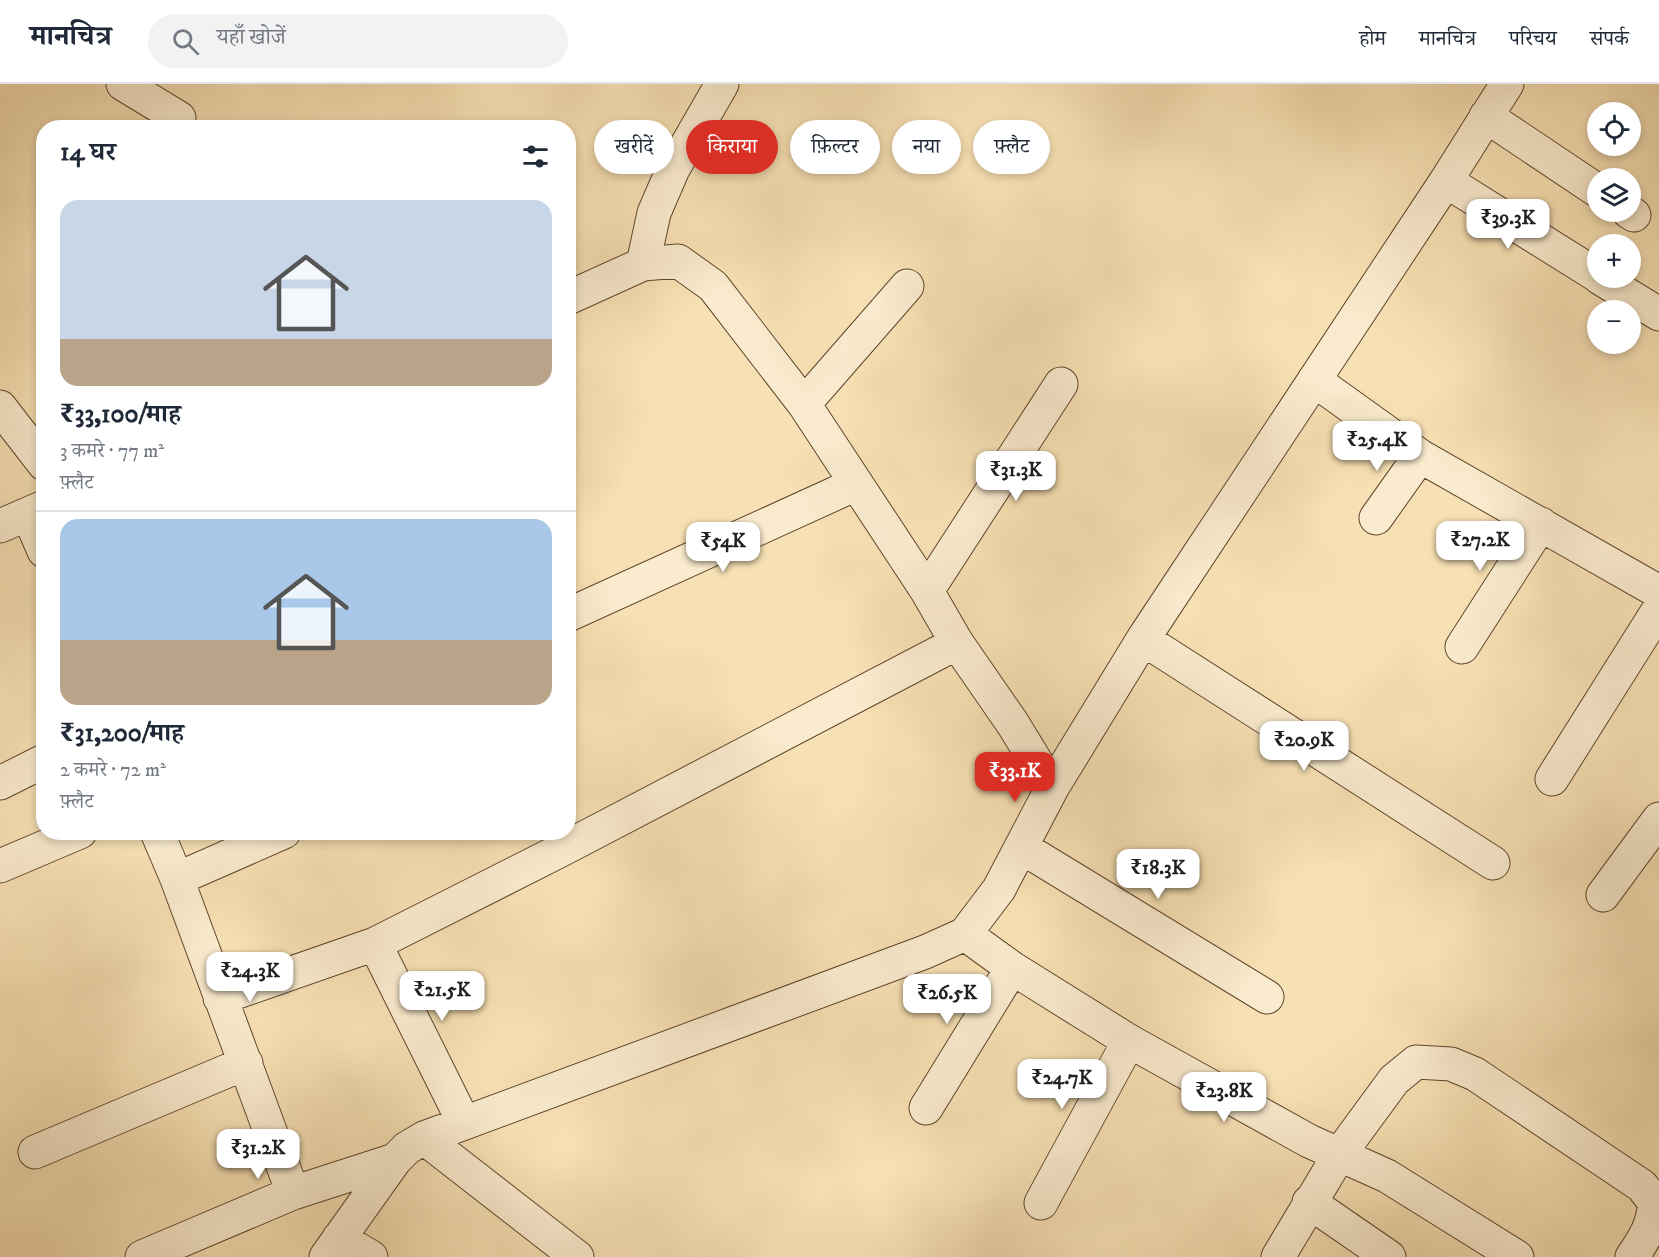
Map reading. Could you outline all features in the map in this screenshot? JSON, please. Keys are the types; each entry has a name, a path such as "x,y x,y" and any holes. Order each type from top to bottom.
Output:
{"street":[{"path":"123,84 179,118"},
{"path":"643,264 654,213 673,169 722,84"},
{"path":"371,1257 333,1247 395,1160 407,1148 423,1138 925,952 965,934 999,889 1052,788 1143,639 1446,181 1507,84"},
{"path":"1486,116 1587,184"},
{"path":"1446,181 1587,269"},
{"path":"576,294 643,264 678,261 713,286 804,404 927,591 957,643 1013,724 1052,788"},
{"path":"804,404 907,286"},
{"path":"1617,288 1659,314"},
{"path":"1314,380 1420,456 1659,592"},
{"path":"927,591 1061,384"},
{"path":"0,407 36,454"},
{"path":"1376,518 1420,456"},
{"path":"576,611 856,484"},
{"path":"24,516 36,537"},
{"path":"1462,647 1541,524"},
{"path":"1552,779 1659,609"},
{"path":"1143,639 1493,863"},
{"path":"576,833 957,643"},
{"path":"0,783 36,765"},
{"path":"1603,895 1659,819"},
{"path":"0,866 61,840"},
{"path":"160,840 177,879 293,1193"},
{"path":"177,879 266,840"},
{"path":"220,998 375,944 559,841"},
{"path":"1021,847 1268,997"},
{"path":"965,934 1012,968 1129,1041 1309,1141 1387,1176 1517,1257"},
{"path":"375,944 464,1123"},
{"path":"926,1108 1012,968"},
{"path":"1041,1203 1129,1041"},
{"path":"1278,1257 1339,1155 1394,1080 1416,1062 1451,1064 1474,1074 1642,1186 1655,1203 1653,1218 1649,1232 1632,1257"},
{"path":"35,1152 246,1063"},
{"path":"423,1138 577,1257"},
{"path":"142,1257 293,1193 395,1160"},
{"path":"1309,1202 1389,1257"}]}
